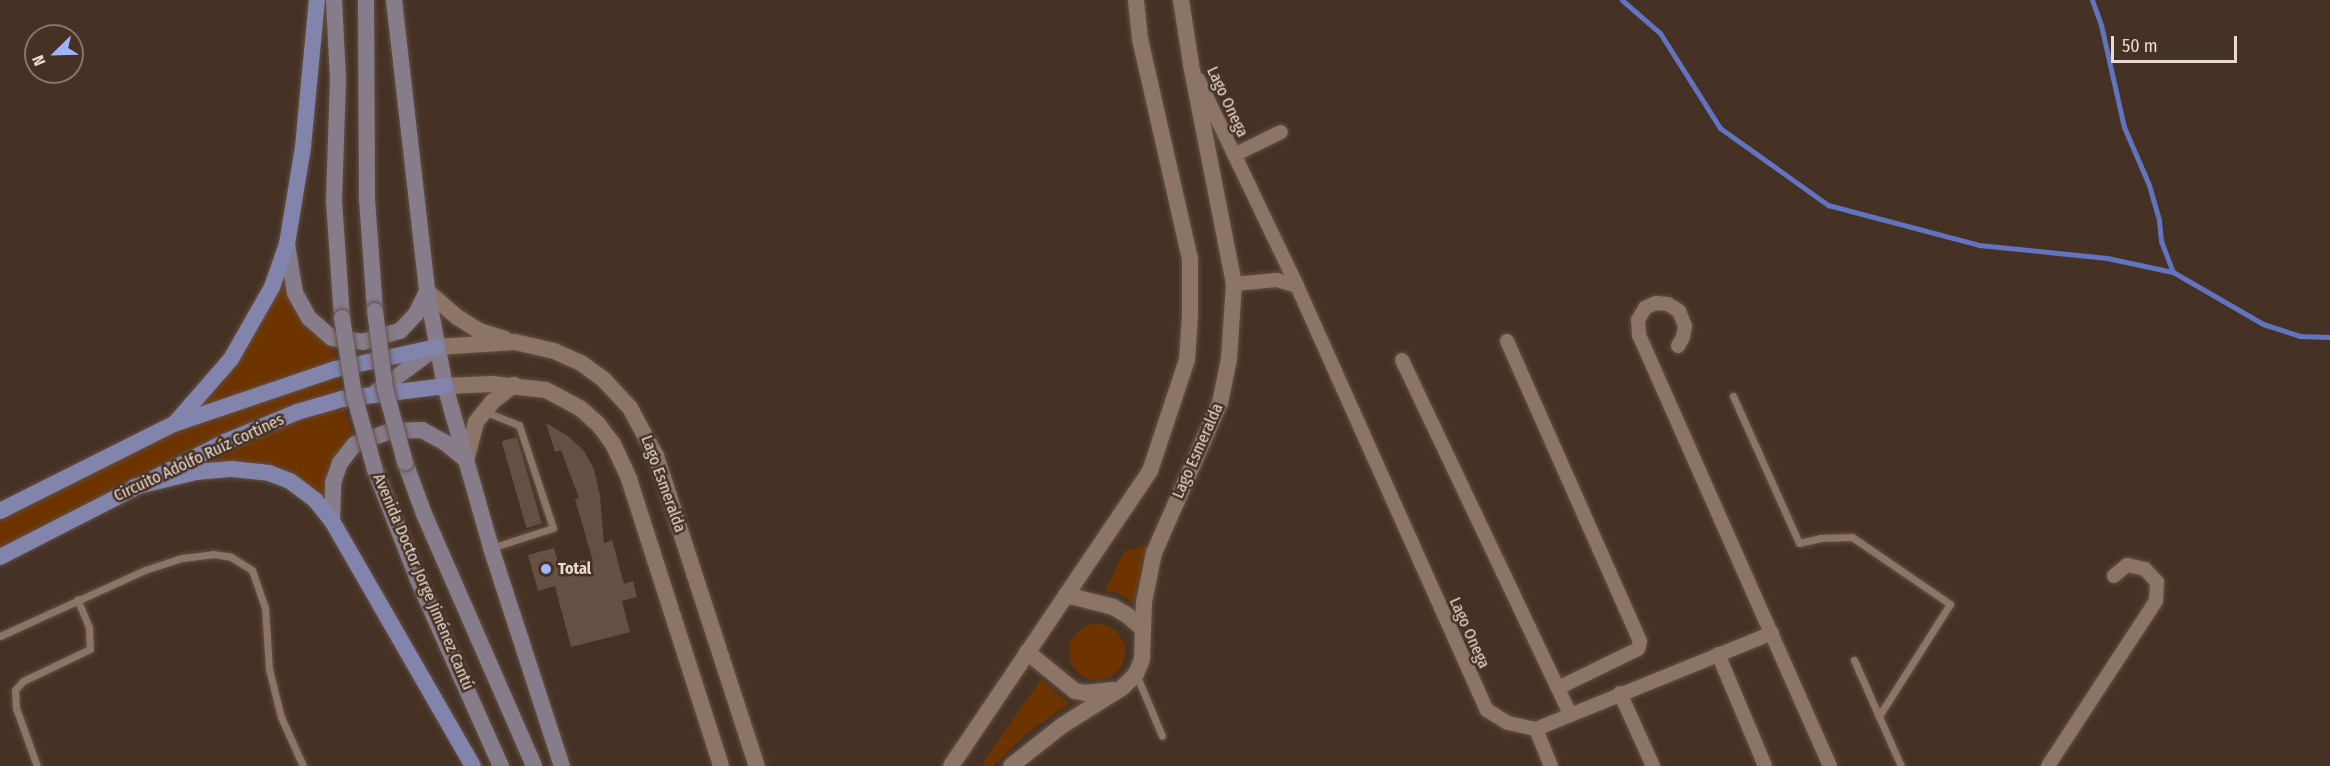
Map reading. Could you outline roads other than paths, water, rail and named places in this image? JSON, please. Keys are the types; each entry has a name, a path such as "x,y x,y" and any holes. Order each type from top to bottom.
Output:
{"main road":[{"path":"174,424 231,359 272,287 287,244 303,147 317,0"},
{"name":"Avenida Doctor Jorge Jiménez Cantú","path":"334,0 338,79 334,201 342,318 354,395 375,470 399,534 501,766"},
{"name":"Avenida Doctor Jorge Jiménez Cantú","path":"366,0 367,199 375,311 385,388 405,462 424,514 534,766"},
{"path":"394,0 427,291 436,347 491,548 562,766"},
{"path":"287,244 296,293 309,318 332,338 363,342 400,331 416,314 427,291"},
{"path":"370,396 436,347"},
{"name":"Circuito Adolfo Ruíz Cortines","path":"0,511 174,424 336,369 436,347"},
{"name":"Circuito Adolfo Ruíz Cortines","path":"0,557 225,442 297,412 342,399 445,386"},
{"path":"332,521 333,483 340,463 356,444 391,431 423,430 466,460"},
{"path":"134,487 196,472 232,469 270,473 290,481 315,500 332,521 473,766"}],"street":[{"path":"951,766 1150,471 1175,401 1186,360 1190,316 1190,259 1140,39 1136,0"},
{"name":"Lago Esmeralda","path":"1136,674 1142,659 1142,628 1154,553 1220,404 1229,359 1234,284 1191,64 1181,0"},
{"name":"Lago Onega","path":"1191,64 1297,286 1487,710 1508,723 1536,729"},
{"name":"Lago Onega","path":"1234,155 1281,132"},
{"path":"1234,284 1277,280 1297,286"},
{"path":"427,291 457,317 479,331 515,342"},
{"path":"1678,346 1685,326 1679,311 1662,303 1645,308 1638,320 1639,334 1830,766"},
{"path":"1507,341 1640,641 1638,649 1558,688"},
{"name":"Lago Esmeralda","path":"436,347 515,342 554,351 581,363 604,380 620,396 644,431 663,476 757,766"},
{"path":"1402,360 1570,714"},
{"path":"466,460 476,422 484,411 514,385"},
{"name":"Lago Esmeralda","path":"445,386 514,385 546,390 570,401 598,424 613,444 629,479 720,766"},
{"path":"2048,766 2156,601 2157,582 2145,569 2127,565 2114,576"},
{"path":"1066,595 1113,607 1142,628"},
{"path":"1551,766 1536,729 1772,633"},
{"path":"1027,652 1075,691 1085,693 1122,688"},
{"path":"1718,654 1765,766"},
{"path":"1011,766 1079,714 1122,688 1136,674"},
{"path":"1075,691 1079,714"},
{"path":"1620,693 1653,766"}],"lane":[{"path":"1733,396 1799,543 1820,538 1852,537 1950,604 1879,716"},
{"path":"484,411 519,425 554,528 491,548"},
{"path":"0,636 145,570 183,558 213,554 231,557 252,570 265,607 269,669 281,717 303,766"},
{"path":"37,766 16,708 15,690 23,681 90,649 89,627 77,599"},
{"path":"1854,660 1901,766"},
{"path":"1136,674 1162,736"}],"waterway":[{"path":"1622,0 1660,33 1720,128 1828,205 1979,245 2107,258 2173,272 2263,324 2299,336 2330,337"},
{"path":"2092,0 2101,25 2124,127 2149,185 2159,221 2161,241 2173,272"}],"place":[{"name":"Total","path":"546,569"}]}
